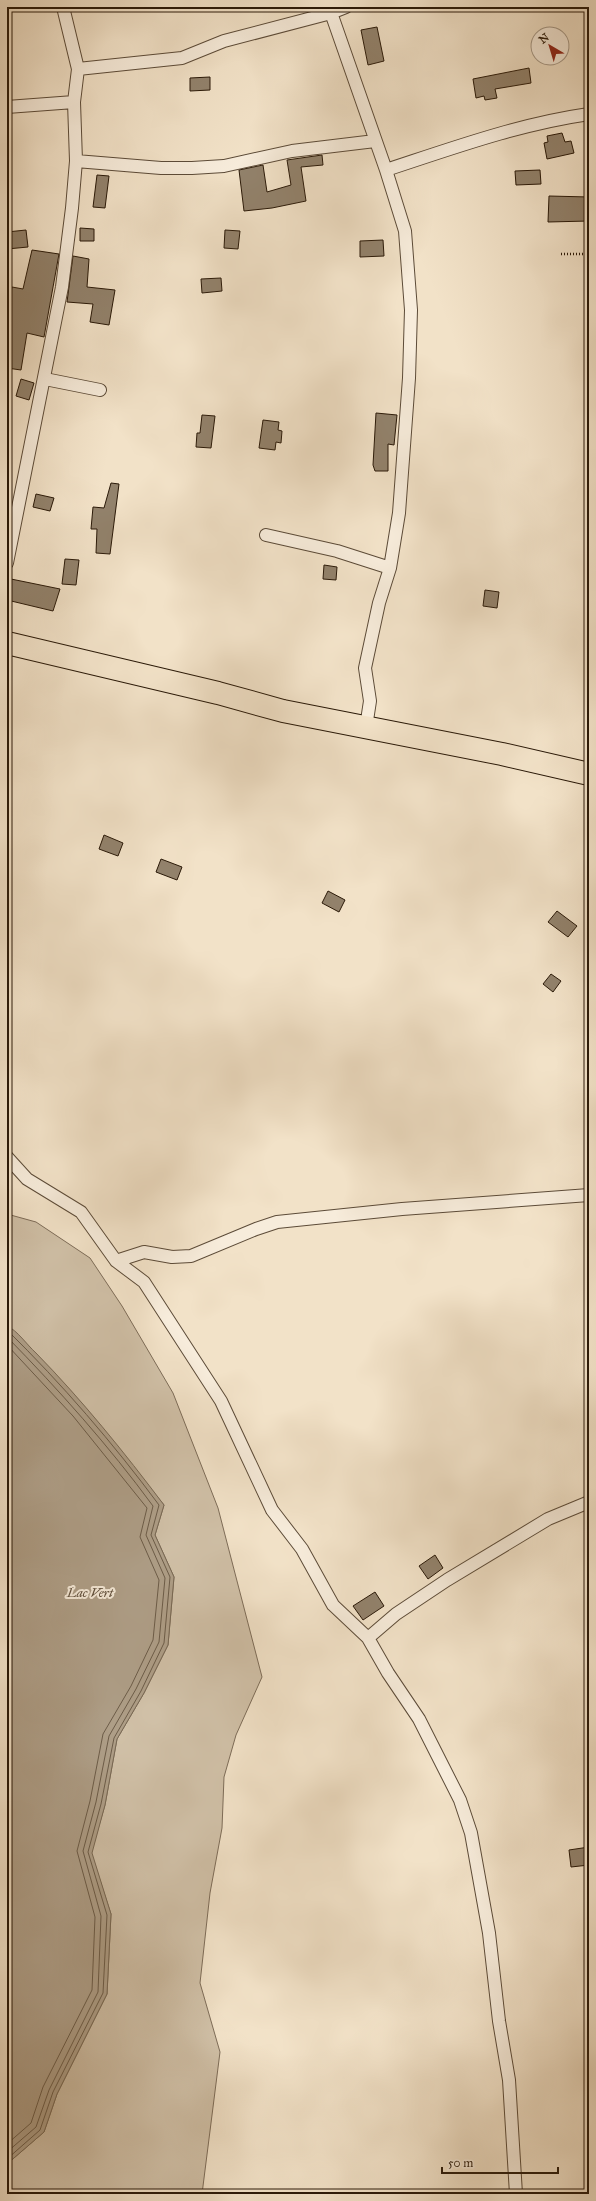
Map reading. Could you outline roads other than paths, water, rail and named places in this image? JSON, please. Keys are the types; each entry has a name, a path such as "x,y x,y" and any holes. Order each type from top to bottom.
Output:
{"highway":[{"path":"7,643 218,693 283,711 502,754 589,774"}],"street":[{"path":"7,562 45,379 62,287 76,161 74,102 78,69 63,7"},
{"path":"78,69 182,58 224,41 330,10 346,7"},
{"path":"330,10 386,170 404,231 411,310 409,378 399,513 390,568 379,603 365,668 370,701 366,727"},
{"path":"7,106 74,102"},
{"path":"386,170 485,138 555,119 589,114"},
{"path":"76,161 161,168 200,168 224,166 292,150 375,141"},
{"path":"45,379 100,390"},
{"path":"266,535 337,550 390,568"},
{"path":"7,1157 27,1179 81,1212 116,1261 144,1282 221,1401 272,1510 302,1549 333,1605 368,1638 388,1673 419,1719 460,1800 471,1833 489,1933 499,2021 509,2080 516,2194"},
{"path":"116,1261 144,1252 172,1257 191,1256 256,1229 277,1222 402,1209 589,1195"},
{"path":"368,1638 396,1614 447,1580 548,1519 589,1502"}],"water":[{"name":"Lac Vert","path":"7,1326 18,1334 86,1408 164,1505 155,1535 174,1577 168,1645 144,1693 117,1739 105,1805 92,1853 111,1914 107,1994 57,2094 44,2132 7,2164"}]}
